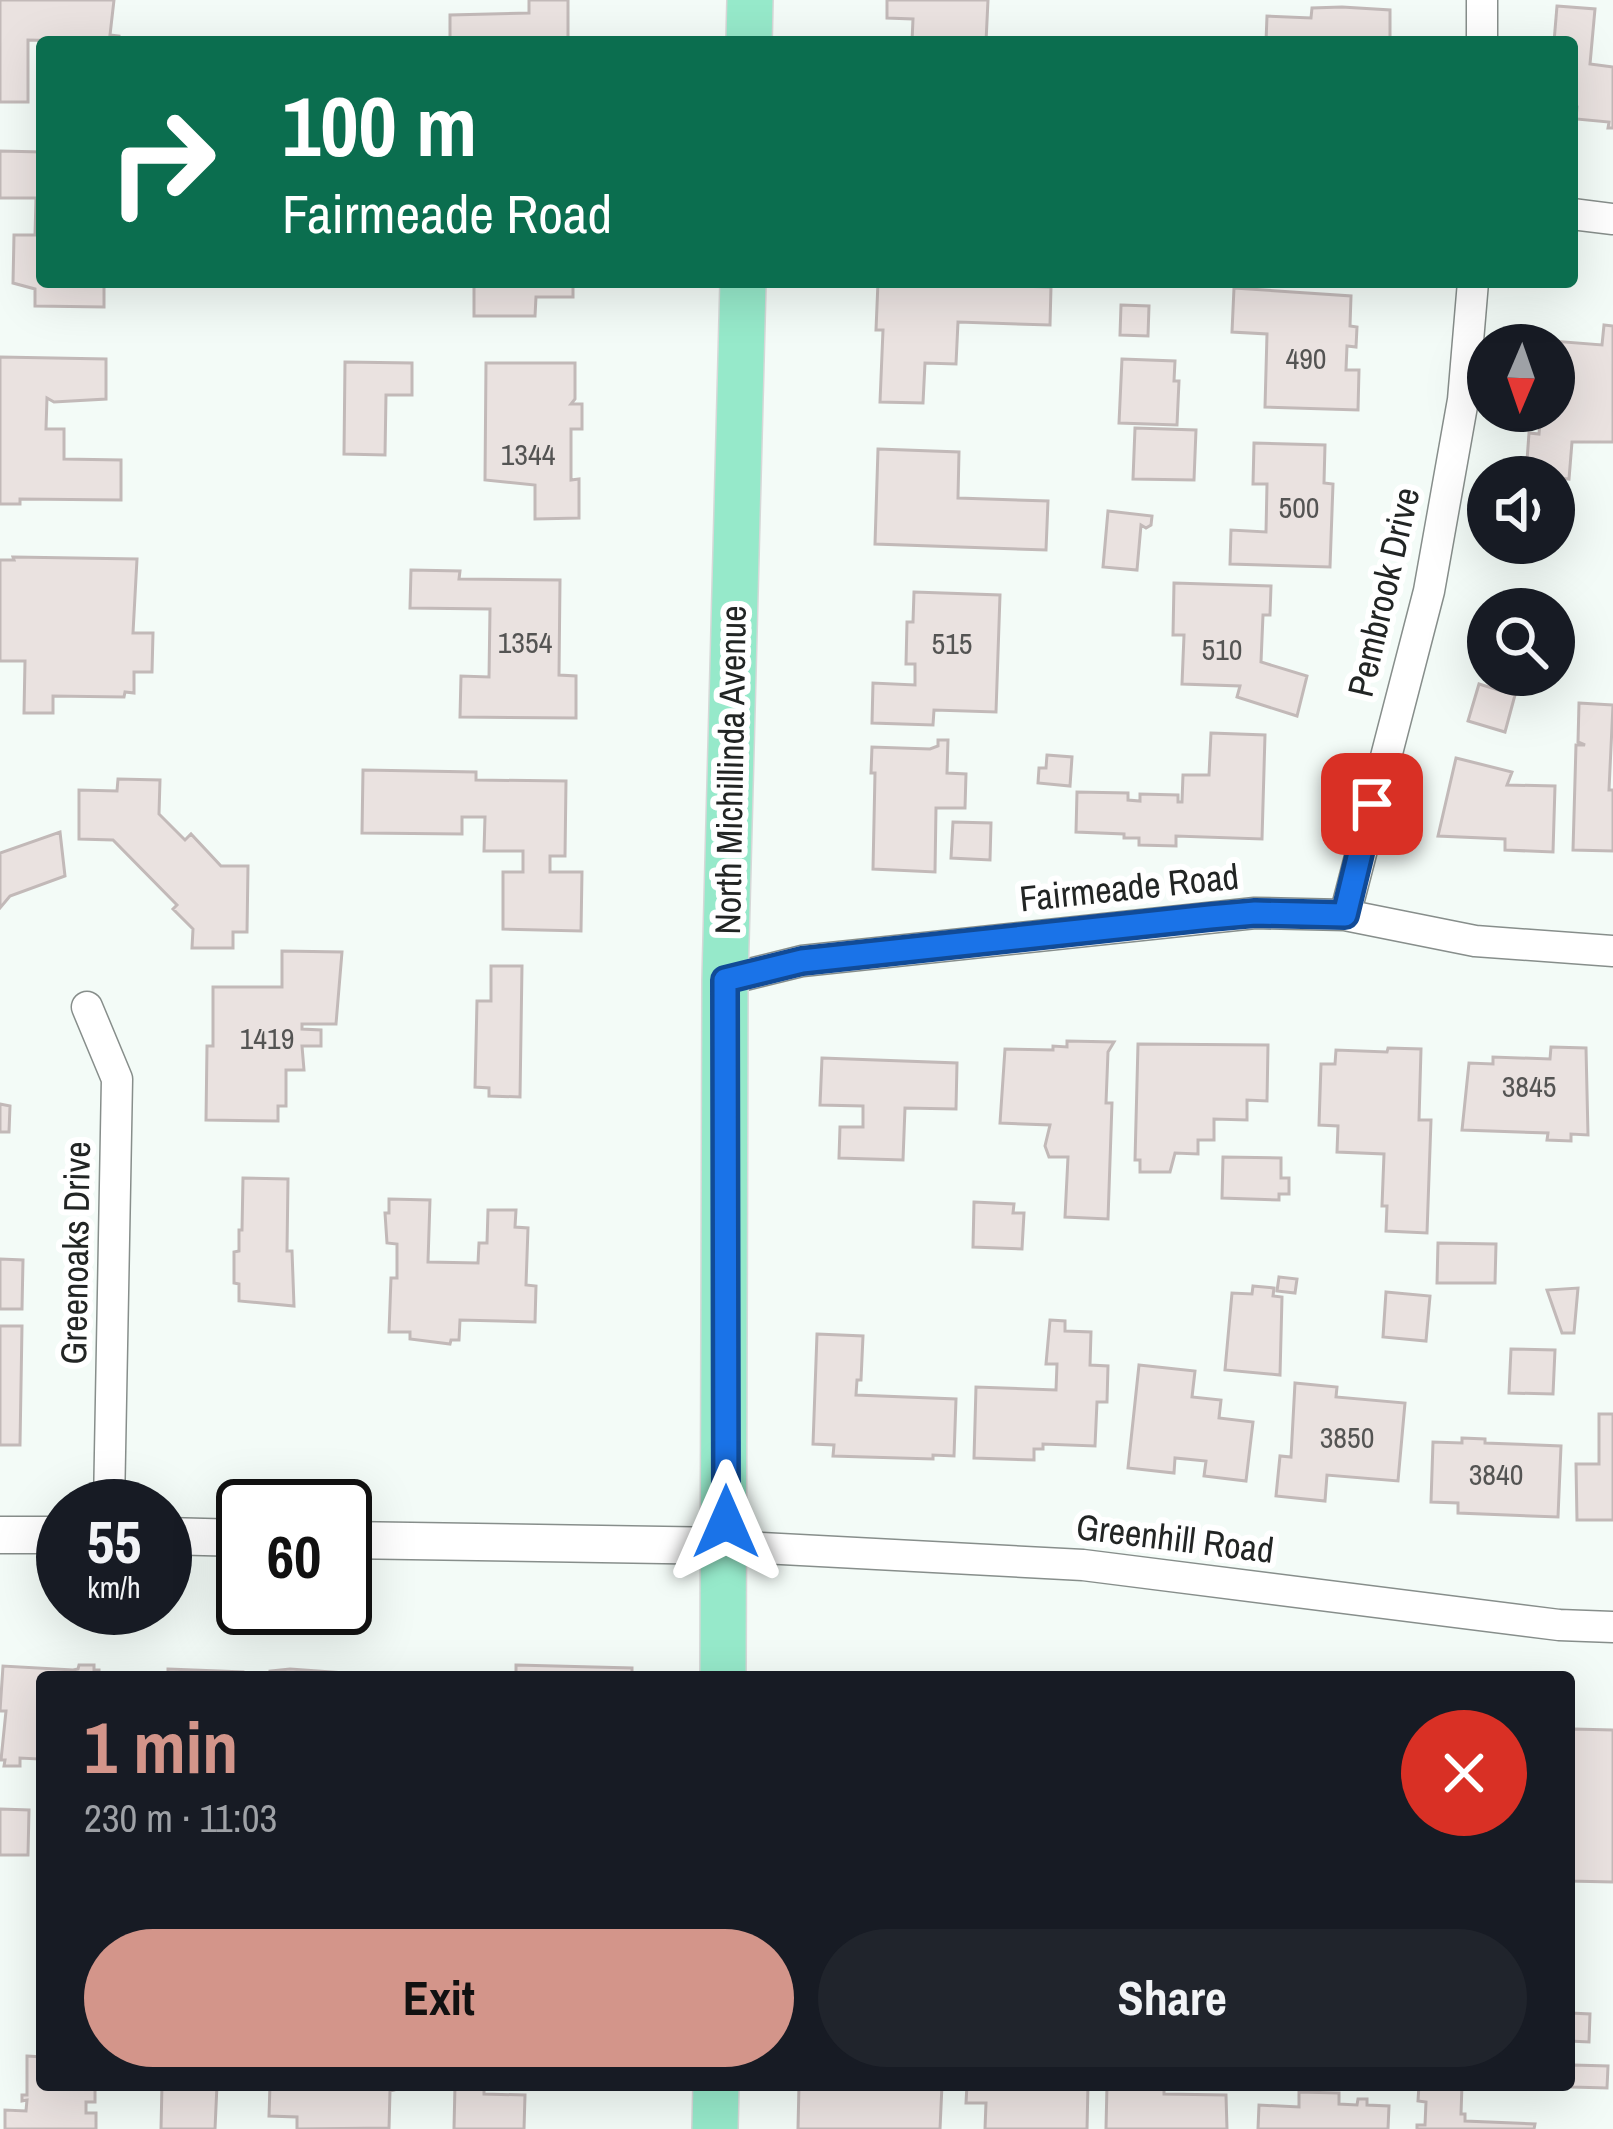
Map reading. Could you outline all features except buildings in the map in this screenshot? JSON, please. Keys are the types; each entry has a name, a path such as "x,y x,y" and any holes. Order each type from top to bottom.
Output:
{"main road":[{"path":"749,36 750,0"},
{"name":"North Michillinda Avenue","path":"723,1671 725,980 743,288"},
{"path":"716,2091 716,2129"}],"street":[{"path":"1482,0 1482,36"},
{"path":"1578,215 1613,219"},
{"name":"Pembrook Drive","path":"1345,915 1429,591 1463,400 1472,288"},
{"name":"Fairmeade Road","path":"725,980 802,961 1255,913 1345,915 1475,941 1613,951"},
{"name":"Greenoaks Drive","path":"87,1006 117,1079 110,1479"},
{"path":"0,1534 36,1535"},
{"path":"372,1540 726,1546"},
{"name":"Greenhill Road","path":"726,1546 1083,1564 1592,1629 1613,1627"}],"route":[{"path":"726,1522 725,980 802,961 1210,917 1345,915 1372,804"}]}
